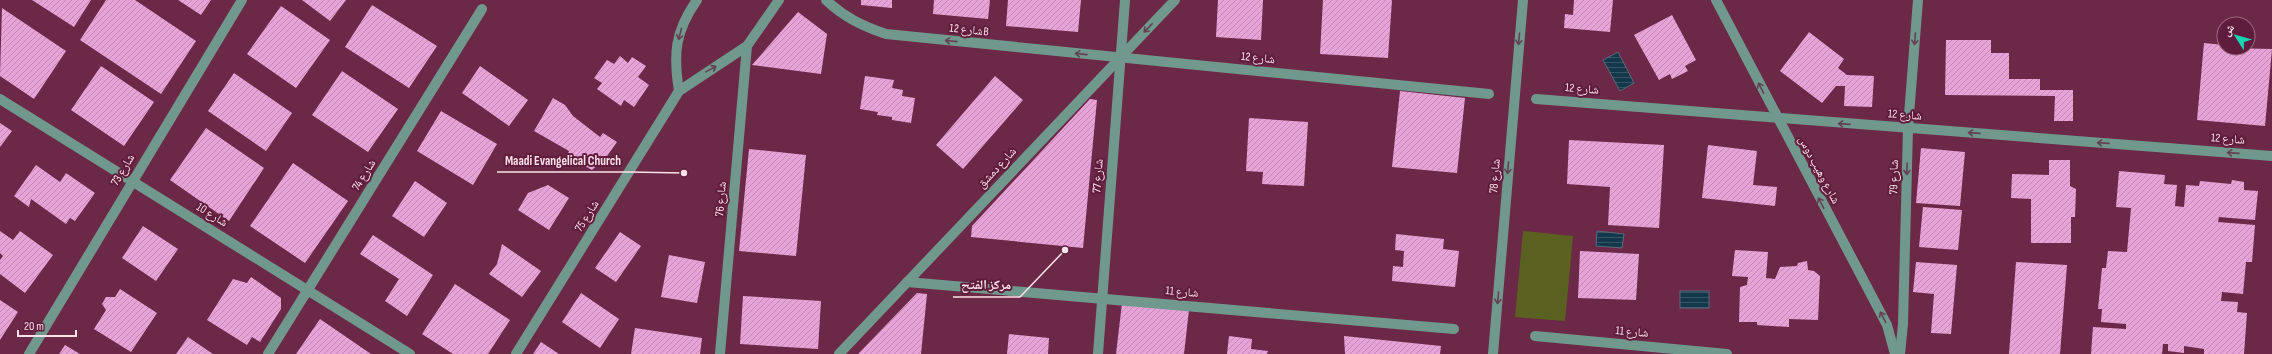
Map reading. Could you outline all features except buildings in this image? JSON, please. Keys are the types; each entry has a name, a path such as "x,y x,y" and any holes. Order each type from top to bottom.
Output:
{"street":[{"name":"شارع 73","path":"29,354 132,180 242,0"},
{"path":"679,91 676,66 679,36 684,18 697,0"},
{"name":"شارع 75","path":"516,354 679,91 747,46 779,0"},
{"name":"شارع 12B","path":"826,0 839,12 861,26 886,34 1120,58"},
{"name":"شارع 77","path":"1098,354 1125,0"},
{"name":"شارع دمشق","path":"839,354 1175,0"},
{"name":"شارع 78","path":"1493,354 1523,0"},
{"name":"شارع وهيب دوس","path":"1716,0 1776,119 1887,325 1895,354"},
{"name":"شارع 79","path":"1900,354 1903,324 1908,128 1918,0"},
{"name":"شارع 74","path":"268,354 482,9"},
{"name":"شارع 76","path":"720,354 747,46"},
{"name":"شارع 12","path":"1120,58 1489,94"},
{"name":"شارع 10","path":"0,99 410,354"},
{"name":"شارع 12","path":"1536,99 1776,119 2272,156"},
{"name":"شارع 11","path":"907,282 1454,329"},
{"name":"شارع 11","path":"1535,336 1727,354"}],"green space":[{"path":"1523,231 1573,236 1565,321 1515,317"}],"water":[{"path":"1618,52 1634,83 1620,91 1603,60"},
{"path":"1597,231 1624,234 1622,248 1596,246"},
{"path":"1680,291 1709,291 1709,308 1680,308"}],"place":[{"name":"Maadi Evangelical Church","path":"684,173"},
{"name":"مركز الفتح","path":"1065,250"}]}
